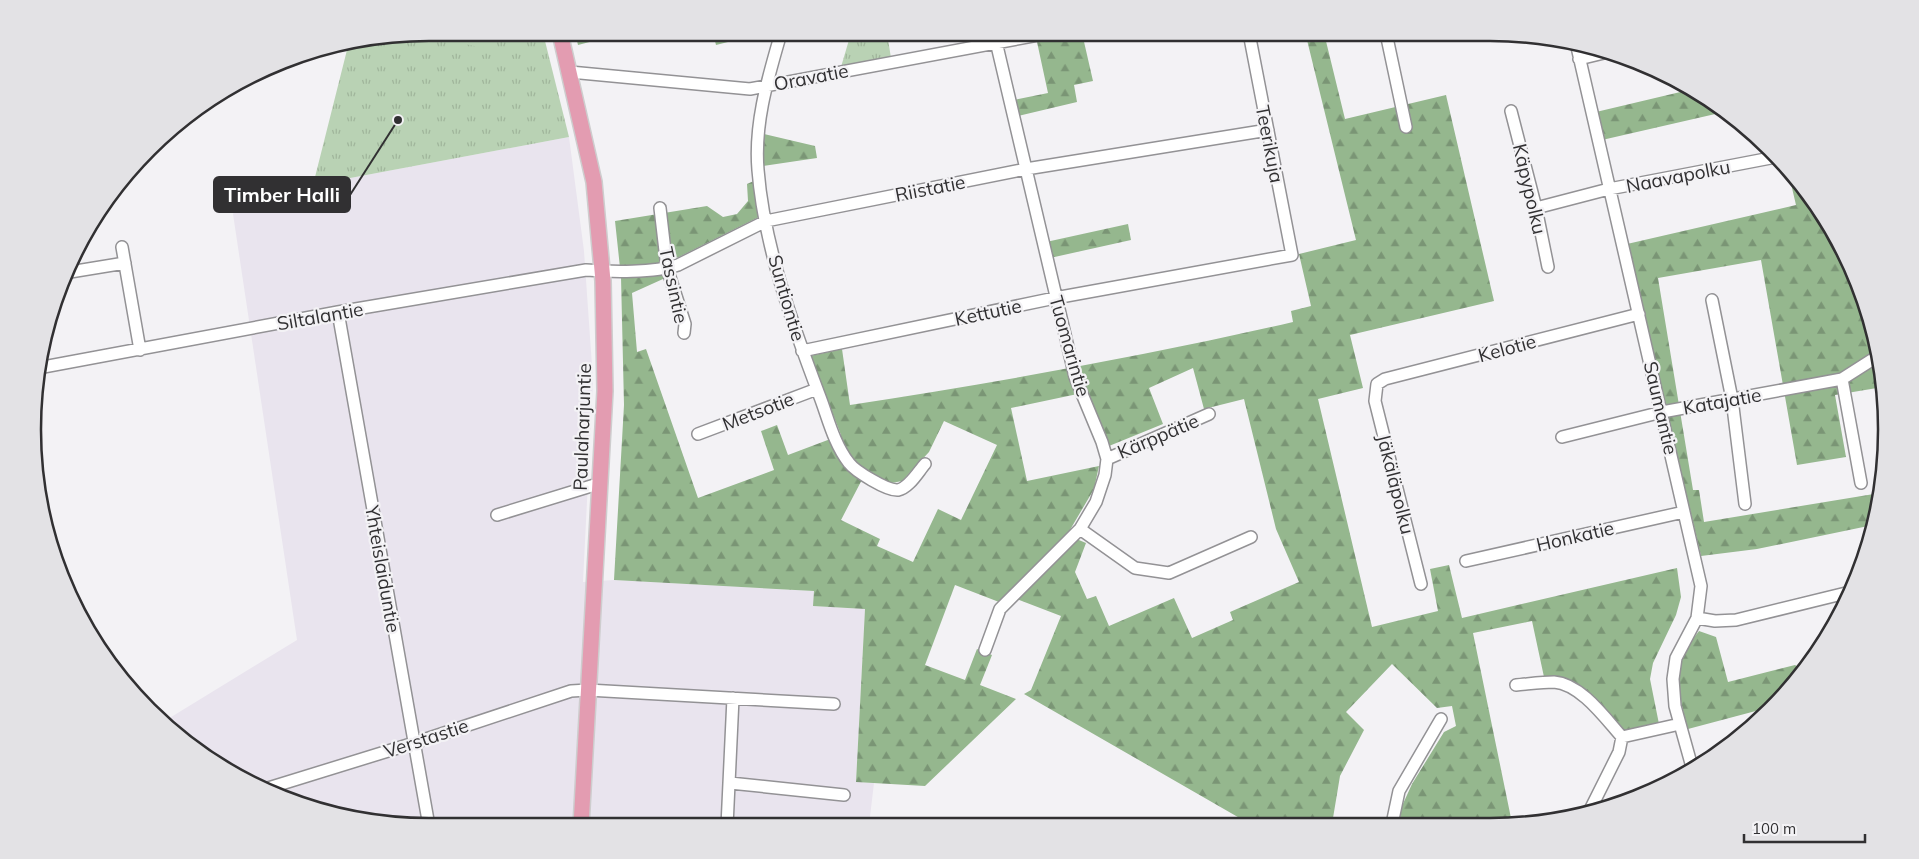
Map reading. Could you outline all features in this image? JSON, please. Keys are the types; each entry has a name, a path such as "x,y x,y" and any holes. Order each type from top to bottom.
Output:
{"main road":[{"name":"Paulaharjuntie","path":"562,41 594,182 602,272 606,391 581,818"}],"street":[{"name":"Suntiontie","path":"778,41 766,86 757,137 758,172 779,280 802,351 838,444 849,464 886,487 897,490 906,486 925,464"},
{"name":"Oravatie","path":"570,72 750,89 977,41"},
{"name":"Tuomarintie","path":"985,650 1000,609 1080,529 1096,502 1106,475 1107,459 1102,442 1075,377 1055,298 997,41"},
{"name":"Teerikuja","path":"1251,41 1292,255"},
{"path":"1388,41 1406,127"},
{"name":"Saumantie","path":"1578,52 1701,586 1697,618 1676,658 1673,679 1675,706 1691,762"},
{"path":"1580,59 1594,55"},
{"name":"Käpypolku","path":"1511,111 1536,208 1548,267"},
{"name":"Riistatie","path":"602,272 667,268 678,265 766,221 1026,169 1268,130"},
{"name":"Naavapolku","path":"1536,208 1609,188 1768,159"},
{"name":"Tassintie","path":"660,208 667,268 685,324 684,333"},
{"path":"122,247 140,350"},
{"name":"Kettutie","path":"802,351 1055,298 1292,255"},
{"path":"75,271 126,263"},
{"name":"Siltalantie","path":"47,366 338,312 586,270 602,272"},
{"path":"1712,300 1732,399 1745,504"},
{"name":"Yhteislaiduntie","path":"338,312 428,818"},
{"name":"Kelotie","path":"1377,384 1385,379 1639,314"},
{"name":"Katajatie","path":"1562,437 1662,412 1842,379 1871,360"},
{"path":"1842,379 1862,483"},
{"name":"Jäkäläpolku","path":"1377,384 1376,401 1421,584"},
{"name":"Metsotie","path":"698,434 817,389"},
{"name":"Kärppätie","path":"1107,459 1209,414"},
{"path":"497,516 601,483"},
{"name":"Honkatie","path":"1466,561 1684,512"},
{"path":"1080,529 1135,568 1169,573 1251,537"},
{"path":"1697,618 1715,621 1736,620 1841,594"},
{"path":"1516,685 1555,682 1574,688 1596,707 1622,737"},
{"name":"Verstastie","path":"276,786 414,743 571,691 588,690 834,704"},
{"path":"728,818 733,698"},
{"path":"1393,818 1399,791 1441,719"},
{"path":"1622,737 1680,724"},
{"path":"1593,804 1619,752 1622,737"},
{"path":"730,783 844,795"}],"shaded area":[{"path":"569,137 584,251 593,380 583,582 614,580 814,591 814,606 865,609 856,782 874,783 870,818 430,818 379,814 329,805 258,778 235,766 193,738 170,718 297,640 233,214 241,201 313,185"}],"green space":[{"path":"452,41 485,41 483,48"},
{"path":"545,41 569,137 313,185 347,50 404,42"},
{"path":"577,41 593,41 578,45"},
{"path":"715,41 732,41 716,45"},
{"path":"849,41 888,41 891,58 841,67"},
{"path":"1084,41 1093,81 1074,85 1077,102 1018,116 1014,100 1048,93 1037,42"},
{"path":"1307,41 1326,41 1345,119 1446,95 1494,301 1350,335 1363,388 1318,399 1372,627 1438,611 1430,569 1449,565 1462,618 1677,568 1681,597 1676,615 1653,663 1650,679 1659,724 1623,732 1599,702 1580,686 1558,677 1544,677 1532,621 1473,633 1511,817 1400,818 1402,806 1412,784 1444,732 1456,726 1452,706 1437,708 1392,664 1346,712 1364,730 1340,776 1333,818 1240,818 1024,694 1031,690 1061,616 1006,595 999,602 955,585 925,665 965,680 977,649 992,655 980,685 1016,699 925,786 856,782 865,609 813,606 814,591 614,580 624,405 621,277 615,221 707,206 723,217 737,214 748,201 747,184 756,180 761,216 679,257 663,261 663,279 632,293 637,352 646,349 698,498 774,470 761,431 777,425 788,455 841,435 810,356 842,349 850,405 1072,368 1183,346 1293,322 1291,311 1311,306 1299,254 1356,240","holes":["1193,368 1204,409 1244,399 1276,529 1299,582 1230,612 1233,620 1192,638 1174,598 1109,626 1096,596 1087,599 1075,572 1086,543 1067,535 1094,489 1099,466 1027,481 1011,408 1087,392 1109,446 1163,424 1149,388","944,421 997,445 961,520 938,509 913,562 877,546 880,539 841,520 867,470 892,483 902,481 929,452"]},
{"path":"1682,92 1715,114 1602,140 1596,112"},
{"path":"764,134 815,146 817,158 763,166 761,152"},
{"path":"1791,186 1826,235 1848,281 1865,329 1875,388 1835,395 1846,457 1797,465 1761,260 1658,278 1693,490 1699,490 1704,522 1872,494 1866,527 1757,549 1701,556 1627,244 1796,205"},
{"path":"1128,224 1131,240 1050,258 1046,242"},
{"path":"1699,631 1716,637 1728,682 1795,665 1798,667 1756,711 1688,729 1679,690 1679,671 1689,643"}],"place":[{"name":"Timber Halli","path":"398,120"}]}
